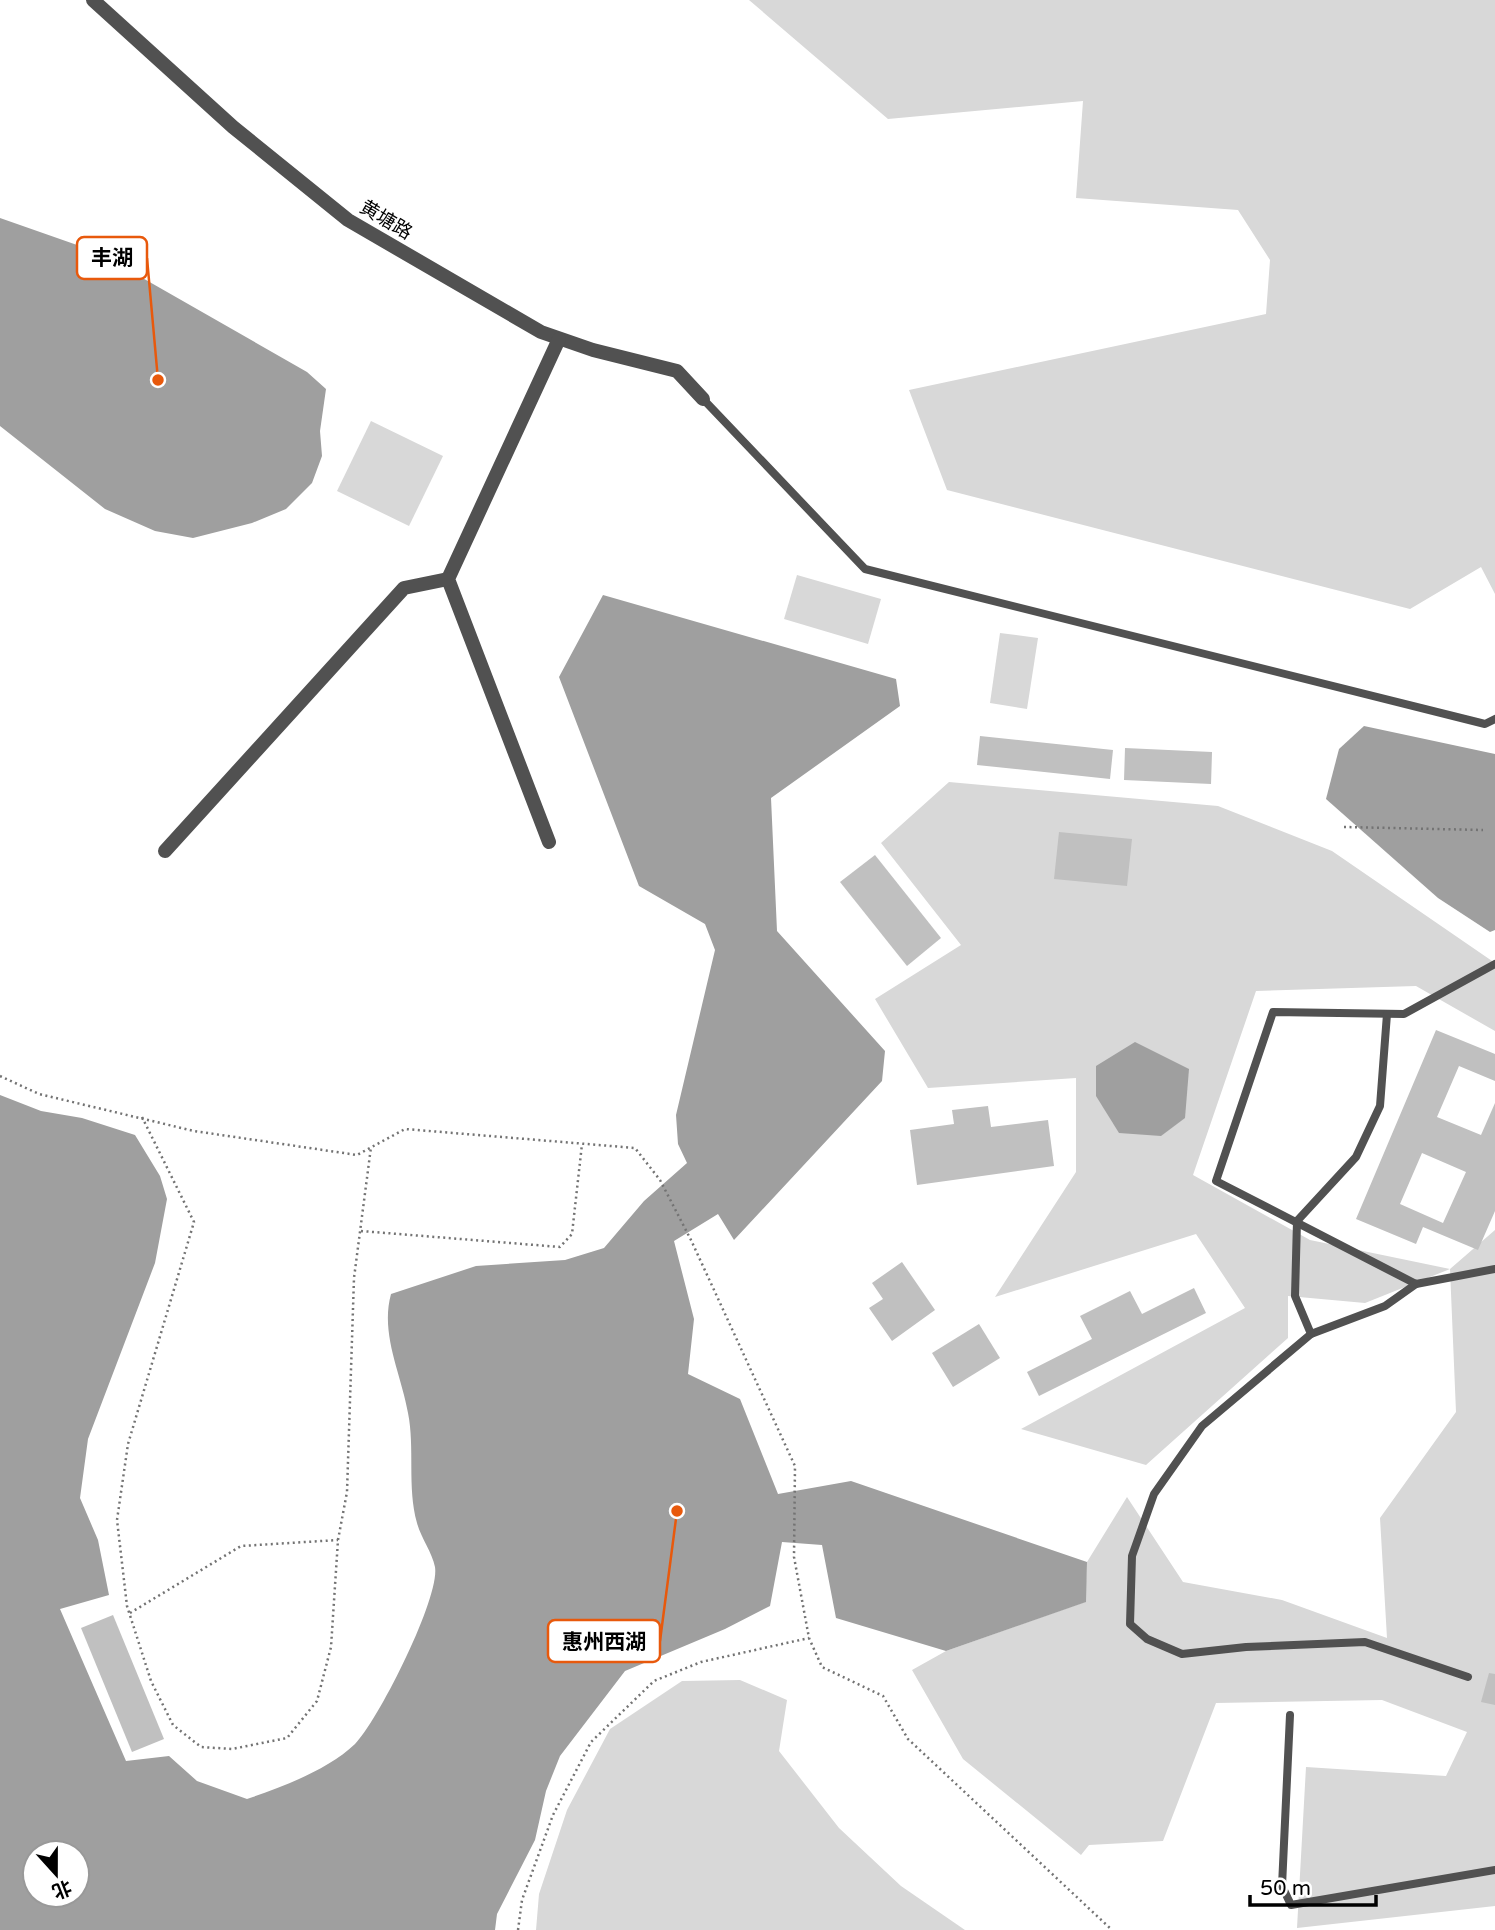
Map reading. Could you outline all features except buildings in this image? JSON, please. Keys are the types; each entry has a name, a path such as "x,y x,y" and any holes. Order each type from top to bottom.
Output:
{"street":[{"name":"黄塘路","path":"93,0 233,127 348,220 541,332 677,371 703,399"},
{"path":"549,842 448,579 559,339"},
{"path":"165,850 404,588 448,579"}],"lane":[{"path":"703,399 865,569 1485,724 1495,719"},
{"path":"1416,1283 1216,1181 1273,1012 1404,1014 1495,964"},
{"path":"1311,1334 1295,1296 1297,1221 1356,1157 1380,1106 1387,1014"},
{"path":"1468,1677 1365,1642 1246,1647 1182,1654 1147,1639 1130,1624 1132,1556 1154,1494 1202,1426 1311,1334 1385,1306 1416,1283 1495,1269"},
{"path":"1290,1715 1282,1886 1291,1905 1495,1870"}],"path":[{"path":"1344,827 1483,830"},
{"path":"0,1076 39,1094 194,1131 357,1155 405,1129 635,1148 660,1180 691,1240 795,1466 794,1557 809,1637 822,1667 883,1696 908,1739 1112,1930"},
{"path":"142,1117 194,1223 128,1444 117,1520 130,1613 151,1681 173,1725 201,1747 232,1749 286,1738 317,1701 331,1647 338,1540 347,1492 354,1278 371,1147"},
{"path":"360,1231 560,1247 572,1234 582,1143"},
{"path":"130,1613 241,1546 338,1540"},
{"path":"518,1930 523,1900 553,1815 591,1742 654,1681 701,1662 809,1637"}],"shaded area":[{"path":"749,0 1495,0 1495,594 1481,567 1410,609 947,490 909,390 1266,314 1270,260 1238,210 1076,198 1083,101 888,119"},
{"path":"0,218 97,252 307,372 326,389 320,431 322,456 312,483 286,509 252,523 193,538 155,531 105,509 0,426"},
{"path":"371,421 443,456 409,526 337,491"},
{"path":"797,575 881,599 868,644 784,619"},
{"path":"603,595 896,679 900,706 771,798 777,931 885,1051 882,1081 734,1240 718,1214 674,1241 694,1319 688,1374 740,1399 778,1494 851,1481 1087,1562 1086,1602 946,1651 836,1618 822,1545 782,1542 770,1606 725,1629 625,1671 560,1756 546,1791 535,1840 497,1914 495,1930 0,1930 0,1095 41,1111 82,1118 135,1135 160,1176 167,1199 155,1263 88,1439 80,1498 98,1540 109,1595 60,1609 126,1761 169,1756 197,1781 247,1799 318,1770 355,1744 378,1711 406,1658 434,1583 434,1561 419,1529 414,1509 410,1426 388,1324 391,1294 476,1266 565,1260 604,1248 644,1201 687,1163 678,1144 676,1115 715,950 705,924 639,886 559,677"},
{"path":"1000,633 1038,638 1027,709 990,703"},
{"path":"1364,726 1495,754 1495,930 1490,932 1438,898 1326,799 1339,749"},
{"path":"949,782 1218,806 1332,851 1495,963 1495,1031 1416,986 1256,991 1193,1175 1310,1240 1450,1269 1365,1303 1288,1296 1288,1338 1146,1465 1021,1429 1245,1308 1196,1234 995,1297 1076,1172 1076,1078 928,1088 875,999 961,945 881,843"},
{"path":"1135,1042 1189,1069 1185,1118 1161,1136 1119,1133 1096,1096 1096,1066"},
{"path":"1495,1230 1495,1906 1297,1928 1306,1767 1446,1776 1467,1732 1382,1700 1216,1703 1163,1841 1089,1845 1081,1855 963,1759 912,1670 946,1651 1085,1602 1087,1562 1127,1497 1183,1582 1282,1600 1387,1638 1380,1518 1456,1412 1450,1269"},
{"path":"740,1680 787,1700 779,1751 839,1828 901,1886 965,1930 536,1930 539,1894 567,1810 610,1729 682,1681"}],"place":[{"name":"丰湖","path":"158,380"},
{"name":"惠州西湖","path":"677,1511"}]}
